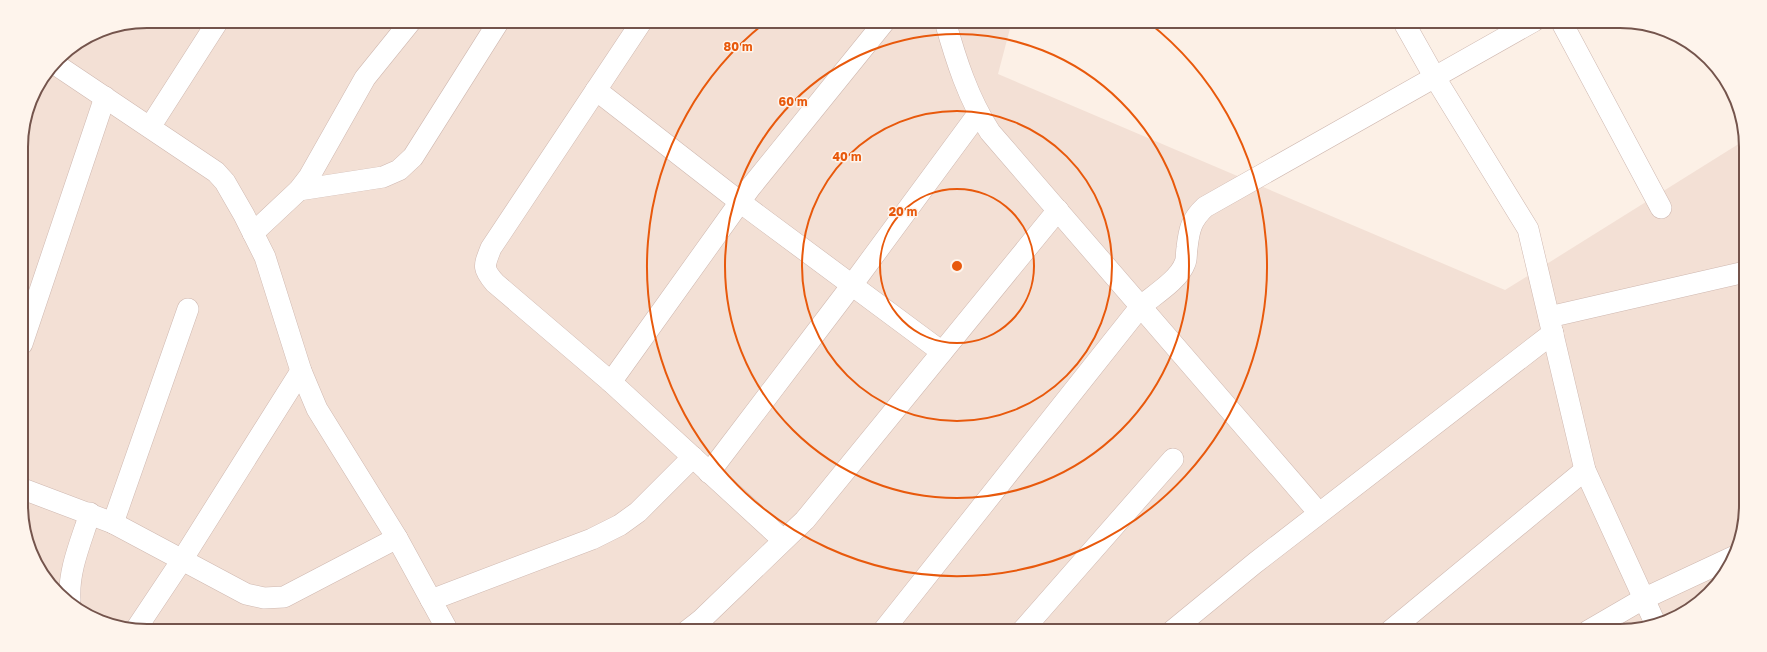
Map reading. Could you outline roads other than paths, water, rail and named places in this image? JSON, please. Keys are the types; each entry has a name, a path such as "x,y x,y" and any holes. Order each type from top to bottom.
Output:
{"street":[{"path":"150,128 214,28"},
{"path":"253,233 299,190 309,177 365,78 405,28"},
{"path":"299,190 382,177 399,170 413,157 495,28"},
{"path":"637,28 491,248 486,261 486,272 495,283 611,382 783,540"},
{"path":"611,382 740,202 879,28"},
{"path":"947,28 960,74 978,114 990,132 1319,513"},
{"path":"1407,28 1434,76 1528,230 1585,470 1653,619"},
{"path":"889,624 1141,306 1180,274 1186,262 1188,234 1195,216 1204,207 1521,28"},
{"path":"1565,28 1661,208"},
{"path":"60,67 216,172 225,182 265,257 301,371 317,409 397,538 444,624"},
{"path":"596,90 740,202 942,352"},
{"path":"28,326 105,97"},
{"path":"710,473 852,285 978,114"},
{"path":"696,624 805,520 1058,210"},
{"path":"1181,624 1551,325 1739,274"},
{"path":"113,523 188,309"},
{"path":"139,624 182,560 301,371"},
{"path":"431,600 592,539 620,525 638,512 693,457"},
{"path":"1028,624 1173,459"},
{"path":"1398,624 1585,470"},
{"path":"28,491 90,513 113,523 246,594 264,598 284,597 397,538"},
{"path":"70,595 74,560 90,513"},
{"path":"1600,624 1643,599 1725,561"}]}
